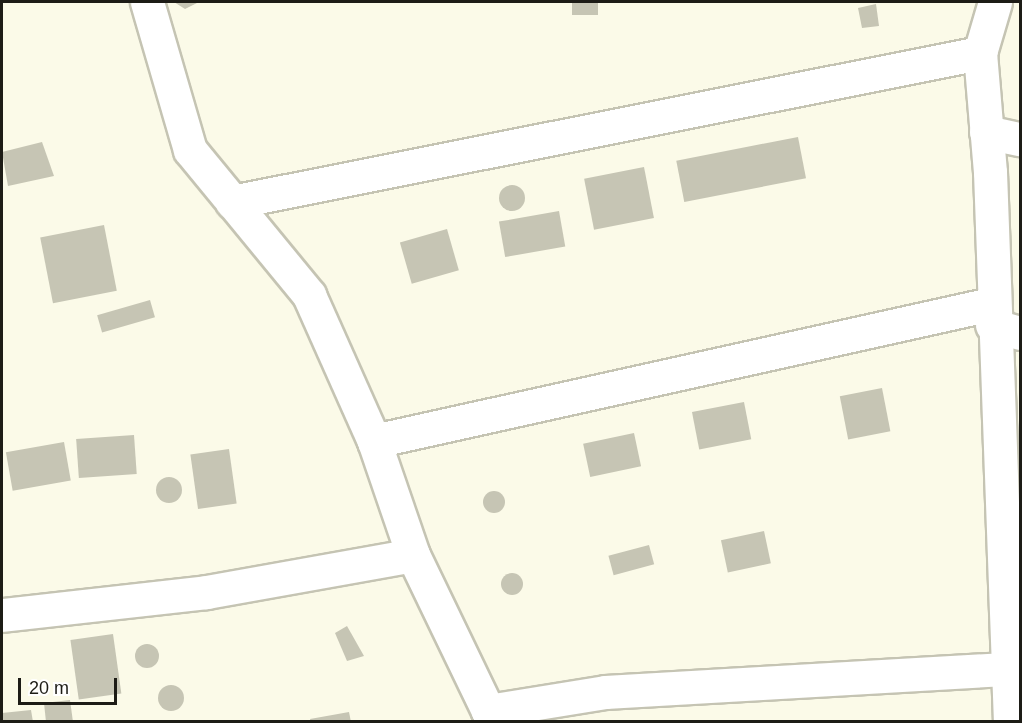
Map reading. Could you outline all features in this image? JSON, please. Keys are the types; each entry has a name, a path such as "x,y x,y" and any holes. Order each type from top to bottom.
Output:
{"street":[{"path":"147,2 190,150 309,295 374,441 413,555 493,716 605,692 1009,669"},
{"path":"995,2 980,53 1001,320 1010,722"},
{"path":"232,202 980,53"},
{"path":"986,132 1020,139"},
{"path":"374,441 1001,320"},
{"path":"2,615 206,591 413,555"}],"building":[{"path":"174,2 199,2 185,9"},
{"path":"572,2 598,2 598,15 572,15"},
{"path":"876,4 879,26 862,28 858,8"},
{"path":"798,137 806,178 684,202 676,161"},
{"path":"42,142 54,176 8,186 2,152"},
{"path":"644,167 654,218 594,230 584,179"},
{"path":"512,185 522,188 525,198 522,208 512,211 502,208 499,198 502,188"},
{"path":"559,211 565,246 505,257 499,222"},
{"path":"104,225 117,291 53,303 40,237"},
{"path":"447,229 459,270 412,284 400,243"},
{"path":"150,300 155,317 102,332 97,315"},
{"path":"882,388 890,431 848,439 840,396"},
{"path":"744,402 751,439 699,449 692,412"},
{"path":"634,433 641,466 590,477 583,444"},
{"path":"134,435 137,474 79,478 76,439"},
{"path":"64,442 71,480 13,491 6,452"},
{"path":"229,449 237,503 198,509 190,454"},
{"path":"169,477 178,481 182,490 178,499 169,503 160,499 156,490 160,481"},
{"path":"494,491 502,494 505,502 502,510 494,513 486,510 483,502 486,494"},
{"path":"764,531 771,563 728,572 721,540"},
{"path":"649,545 654,564 614,575 608,556"},
{"path":"512,573 520,576 523,584 520,592 512,595 504,592 501,584 504,576"},
{"path":"347,626 364,656 347,661 335,633"},
{"path":"113,634 121,693 79,699 70,640"},
{"path":"147,644 156,647 159,656 156,665 147,668 138,665 135,656 138,647"},
{"path":"171,685 181,688 184,698 181,708 171,711 161,708 158,698 161,688"},
{"path":"70,700 73,722 46,722 44,703"},
{"path":"31,710 33,722 2,722 2,713"},
{"path":"349,712 351,722 311,722 310,719"}]}
